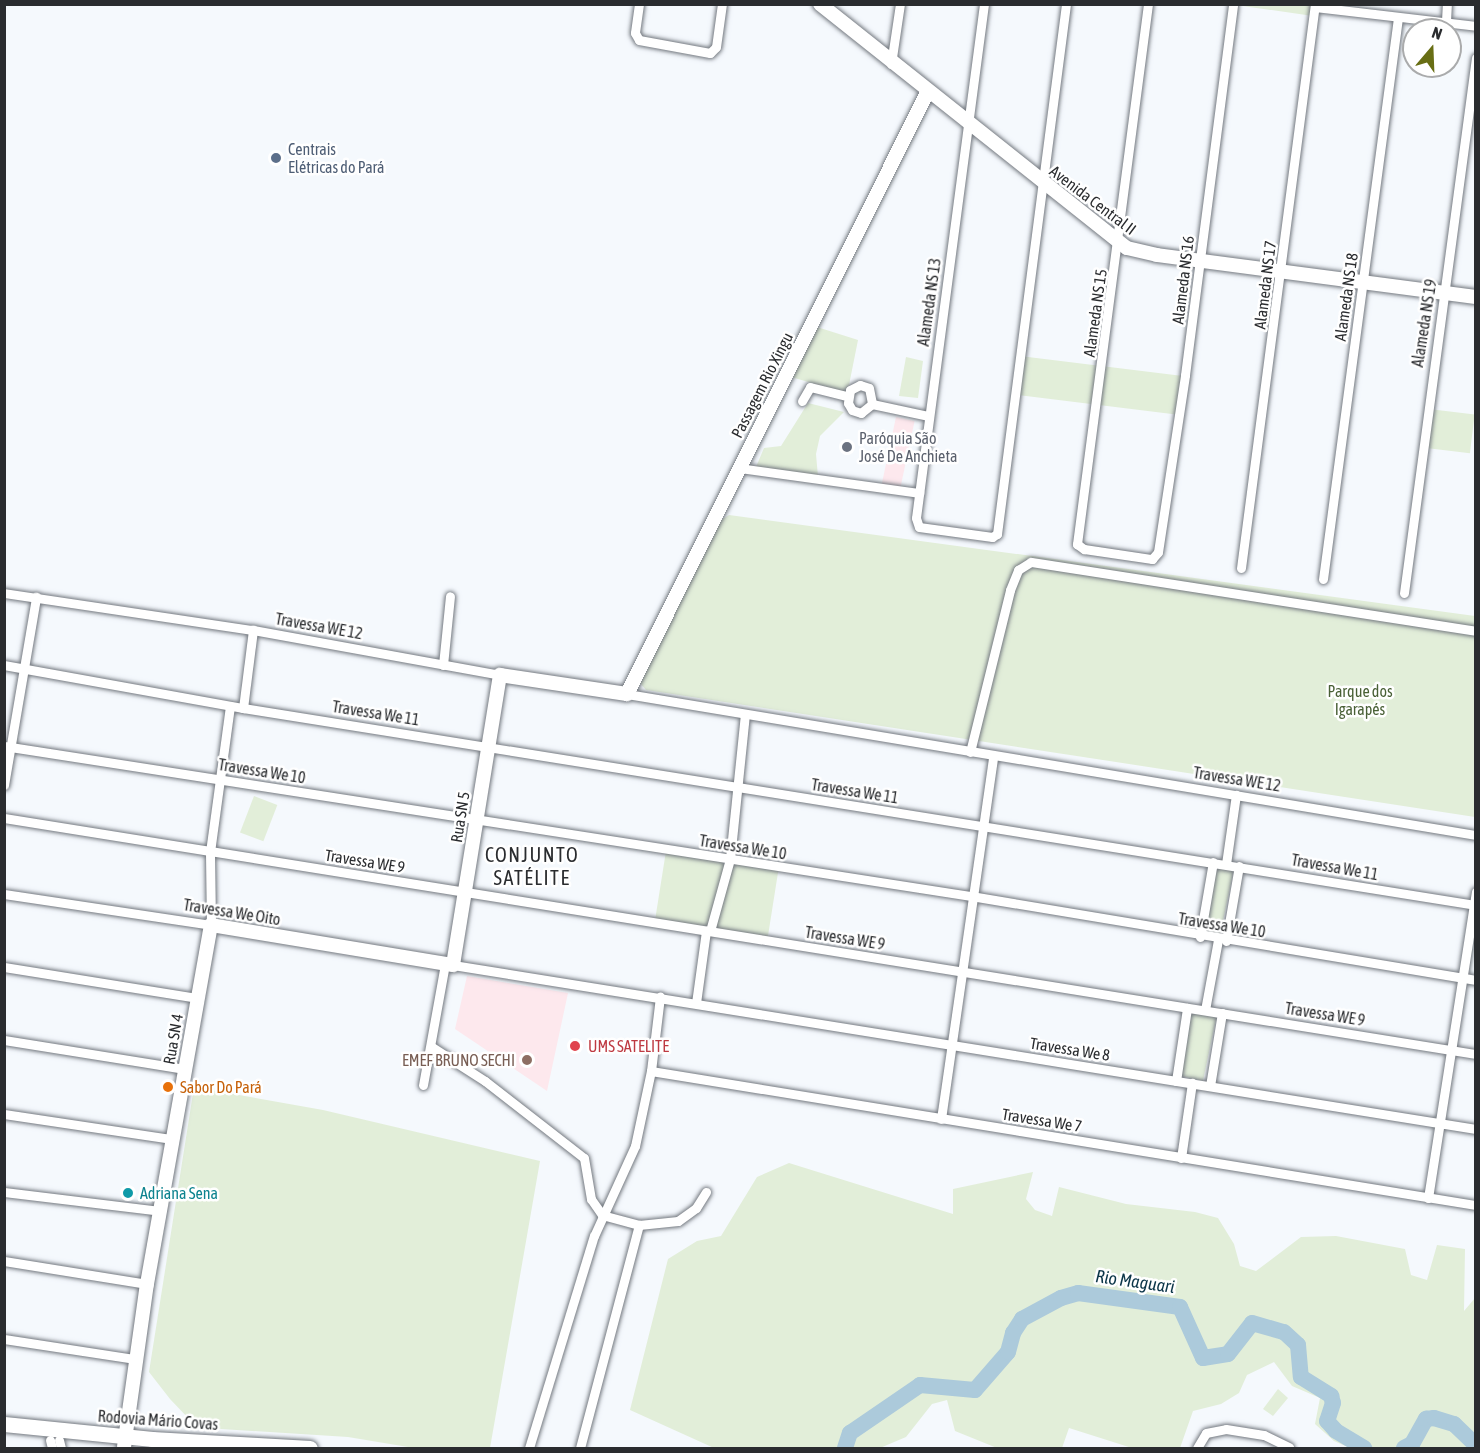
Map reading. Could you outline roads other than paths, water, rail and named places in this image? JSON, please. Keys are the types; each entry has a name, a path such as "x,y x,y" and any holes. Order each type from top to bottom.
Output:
{"main road":[{"name":"Avenida Central II","path":"820,4 891,64 1119,244 1139,252 1476,297"},
{"name":"Passagem Rio Xingu","path":"627,694 928,91"},
{"name":"Travessa WE 12","path":"501,675 627,694"},
{"name":"Rua SN 5","path":"449,965 465,891 501,675"},
{"name":"Travessa We Oito","path":"211,925 449,965"},
{"name":"Rua SN 4","path":"125,1442 147,1284 211,925"},
{"name":"Rodovia Mário Covas","path":"4,1424 125,1442 147,1449"},
{"name":"Rodovia Mário Covas","path":"4,1434 56,1444 125,1442 310,1449"}],"street":[{"path":"639,4 635,33 643,42 710,53 716,46 722,4"},
{"path":"891,64 900,4"},
{"name":"Alameda NS 13","path":"984,4 928,416 916,518 919,527 995,536 1042,183"},
{"path":"1042,183 1066,4"},
{"name":"Alameda NS 15","path":"1148,4 1119,244 1077,544 1084,549 1156,558"},
{"name":"Alameda NS 16","path":"1156,558 1202,260 1233,4"},
{"path":"1315,6 1402,18"},
{"name":"Alameda NS 17","path":"1241,568 1315,6"},
{"name":"Alameda NS 18","path":"1323,579 1398,18"},
{"name":"Alameda NS 19","path":"1404,593 1476,58"},
{"path":"802,401 810,387 848,396"},
{"path":"848,396 855,387 869,388 872,404"},
{"path":"848,396 855,416 872,404"},
{"path":"872,404 928,416"},
{"path":"739,468 919,493"},
{"path":"970,752 1007,598 1018,570 1031,562 1476,631"},
{"name":"Travessa WE 12","path":"4,593 253,630 501,675"},
{"path":"443,665 450,596"},
{"path":"4,785 8,746 36,597"},
{"path":"243,708 253,630"},
{"name":"Travessa We 11","path":"4,665 230,706 1475,905"},
{"path":"627,694 993,757 984,827 971,897 941,1119"},
{"name":"Rua SN 4","path":"211,925 210,852 230,706"},
{"path":"696,1003 708,931 730,859 745,716"},
{"name":"Travessa We 10","path":"8,746 971,897 1222,941 1476,980"},
{"name":"Travessa WE 12","path":"993,757 1476,835"},
{"path":"1226,864 1236,795"},
{"name":"Travessa WE 9","path":"4,818 1476,1054"},
{"path":"1200,937 1213,862"},
{"path":"1206,1010 1239,866"},
{"path":"1476,892 1428,1197 1476,1205"},
{"name":"Travessa We Oito","path":"4,894 211,925"},
{"path":"423,1085 449,965 660,997 651,1071 635,1146 602,1215 529,1449"},
{"path":"4,967 197,998"},
{"name":"Travessa We 8","path":"660,997 950,1046 1476,1129"},
{"path":"1176,1081 1187,1008"},
{"path":"1210,1086 1222,1013"},
{"path":"4,1040 185,1069"},
{"path":"432,1047 485,1081 581,1156 586,1165 591,1199 602,1215 639,1225 678,1221 696,1209 706,1192"},
{"name":"Travessa We 7","path":"651,1071 1428,1197"},
{"path":"1180,1158 1192,1083"},
{"path":"4,1114 172,1139"},
{"path":"4,1191 160,1211"},
{"path":"580,1449 639,1225"},
{"path":"4,1261 147,1284"},
{"path":"4,1339 135,1359"},
{"path":"1197,1449 1206,1433 1226,1429 1264,1435 1289,1448"}],"waterway":[{"name":"Rio Maguari","path":"845,1448 850,1433 920,1385 975,1390 1008,1352 1013,1333 1022,1319 1061,1298 1078,1293 1180,1307 1203,1358 1228,1354 1252,1323 1284,1332 1298,1345 1301,1377 1331,1396 1333,1403 1327,1421 1336,1431 1364,1448"},
{"name":"Rio Maguari","path":"1404,1448 1412,1444 1426,1419 1434,1418 1454,1424 1476,1445"}],"place":[{"name":"Centrais Elétricas do Pará","path":"276,158"},
{"name":"Paróquia São José De Anchieta","path":"847,447"},
{"name":"UMS SATELITE","path":"575,1046"},
{"name":"EMEF BRUNO SECHI","path":"527,1060"},
{"name":"Sabor Do Pará","path":"168,1087"},
{"name":"Adriana Sena","path":"128,1193"}],"district":[{"name":"CONJUNTO SATÉLITE","path":"532,866"}],"park label":[{"name":"Parque dos Igarapés","path":"1360,700"}]}
